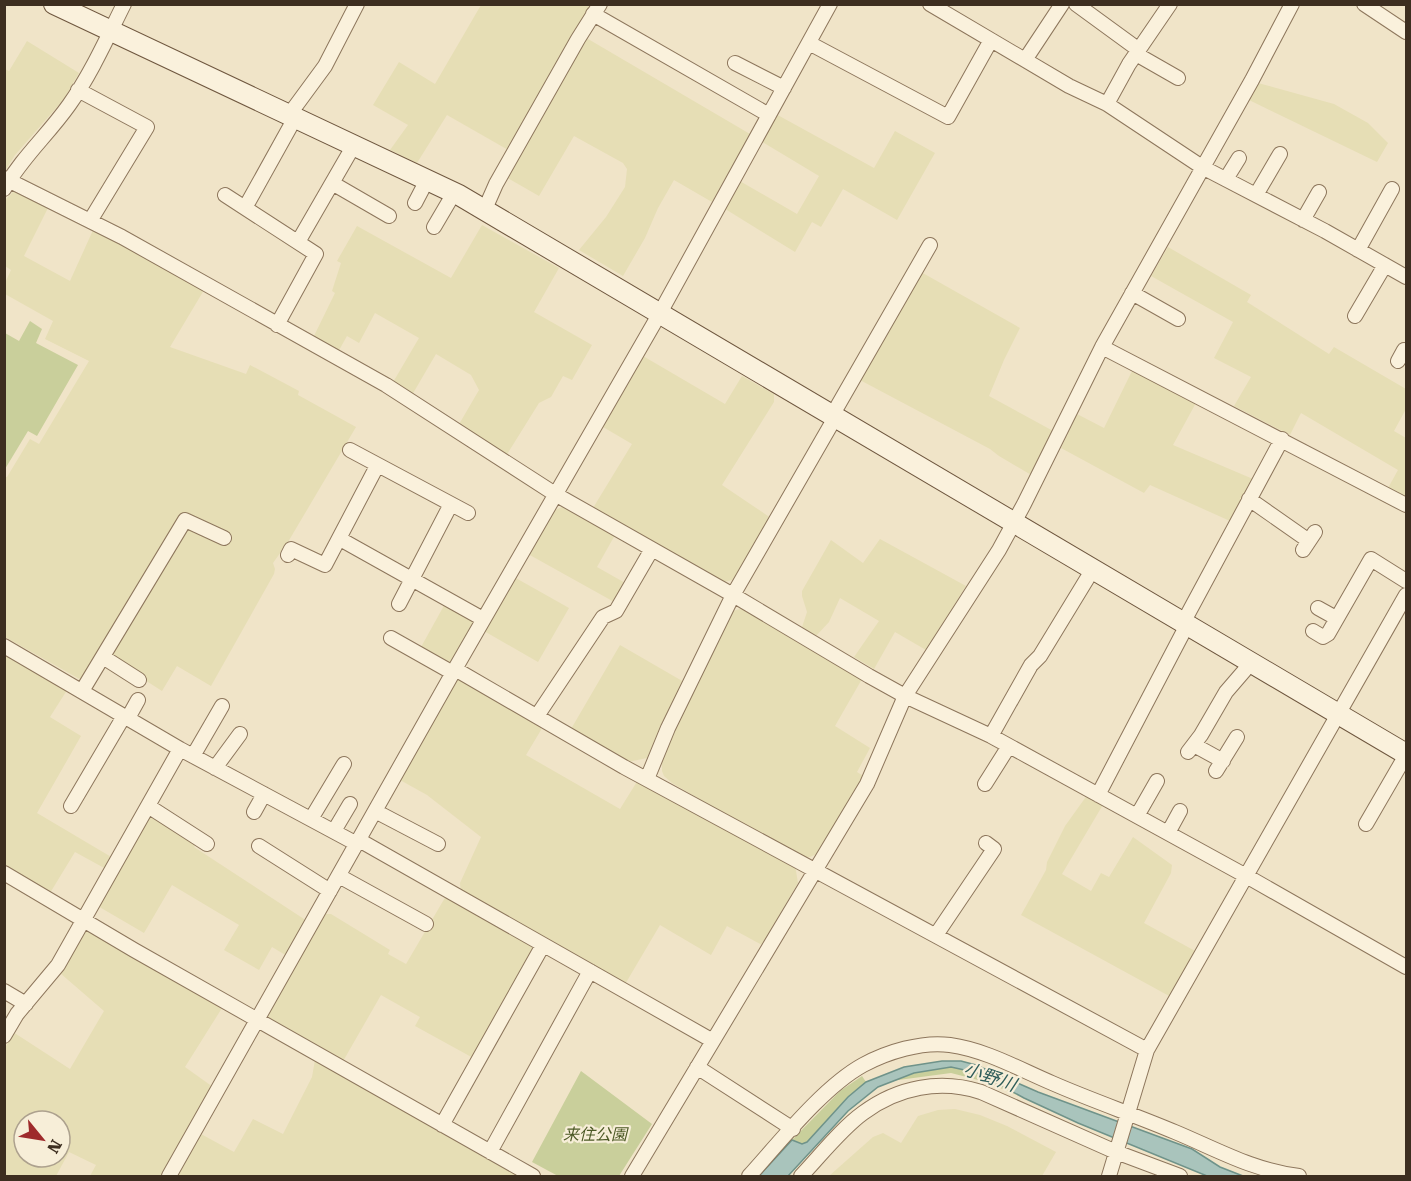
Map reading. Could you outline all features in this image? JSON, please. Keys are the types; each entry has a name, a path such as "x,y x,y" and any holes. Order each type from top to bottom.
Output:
{"street":[{"path":"54,4 485,209 1407,754 1366,824"},
{"path":"124,4 78,90 6,183 122,237 386,386 555,494 905,696 991,736 1407,967"},
{"path":"245,208 292,116 325,66 357,4"},
{"path":"169,1176 483,619 660,313 830,4"},
{"path":"930,4 950,9 991,40 1069,86 1107,104 1202,167 1407,278"},
{"path":"1025,60 1062,4"},
{"path":"1076,4 1096,11 1137,52 1178,78"},
{"path":"1107,104 1137,52 1170,4"},
{"path":"632,1176 867,784 905,696 999,550 1102,347 1252,80 1292,4"},
{"path":"1364,4 1407,32"},
{"path":"485,209 496,184 597,9 769,115"},
{"path":"809,43 948,117 991,40"},
{"path":"735,63 784,88"},
{"path":"78,90 147,127 90,221"},
{"path":"298,242 354,145"},
{"path":"1256,195 1280,154"},
{"path":"1226,179 1239,158"},
{"path":"415,203 427,180"},
{"path":"332,183 389,216"},
{"path":"1358,250 1392,189"},
{"path":"1303,220 1319,192"},
{"path":"434,227 454,193"},
{"path":"225,195 316,254 277,325"},
{"path":"647,778 668,728 733,595 930,245"},
{"path":"1355,316 1385,265"},
{"path":"1132,293 1178,319"},
{"path":"1102,347 1407,505"},
{"path":"1098,795 1282,439"},
{"path":"350,450 468,513"},
{"path":"288,555 291,549 325,565 377,466"},
{"path":"1250,499 1309,541"},
{"path":"399,604 451,504"},
{"path":"82,691 185,520 224,538"},
{"path":"340,539 483,619"},
{"path":"537,716 603,617 616,611 652,549"},
{"path":"1313,631 1323,637 1328,634 1371,559 1407,581"},
{"path":"991,736 1031,665 1040,656 1093,569"},
{"path":"1109,1176 1147,1050 1248,877 1407,595"},
{"path":"1318,608 1336,618"},
{"path":"391,638 1147,1050"},
{"path":"4,646 193,756 358,842 713,1041"},
{"path":"103,657 140,680"},
{"path":"1238,737 1219,766 1191,748 1226,692 1251,663"},
{"path":"71,806 138,700"},
{"path":"193,756 222,706"},
{"path":"215,768 240,734"},
{"path":"985,784 1009,746"},
{"path":"4,1036 26,1004 58,965 180,748"},
{"path":"311,819 344,764"},
{"path":"1137,816 1157,781"},
{"path":"254,812 264,794"},
{"path":"334,831 350,804"},
{"path":"148,806 207,844"},
{"path":"375,811 438,844"},
{"path":"1168,833 1180,811"},
{"path":"936,935 994,849 986,843"},
{"path":"259,846 330,891"},
{"path":"4,873 258,1021 533,1176"},
{"path":"339,876 426,924"},
{"path":"442,1125 543,945"},
{"path":"490,1152 590,971"},
{"path":"4,991 26,1004"},
{"path":"749,1176 829,1090 861,1066 889,1053 917,1046 948,1044 978,1051 1127,1117 1150,1122 1203,1144 1234,1160 1275,1173 1299,1176"},
{"path":"697,1067 793,1129"},
{"path":"801,1176 861,1114 879,1102 904,1091 947,1084 981,1092 1180,1176"}],"shaded area":[{"path":"481,5 593,5 510,151 447,115 417,163 390,150 408,125 373,105 399,62 435,84"},
{"path":"583,36 750,134 712,202 674,180 623,276 579,250 606,217 625,187 627,169 623,163 574,136 539,196 504,176"},
{"path":"27,41 79,73 64,99 15,155 5,171 5,69 9,71"},
{"path":"1258,83 1334,104 1368,123 1388,143 1377,162 1249,100"},
{"path":"774,113 874,168 895,131 935,153 897,220 843,189 821,227 812,222 795,252 722,207 738,180 797,214 819,176 759,140"},
{"path":"13,192 18,192 48,208 24,256 70,281 94,228 204,290 170,347 246,374 250,365 299,391 298,395 356,427 288,542 273,563 274,574 211,686 177,666 162,691 101,652 83,681 5,637 5,477 30,439 39,444 89,361 45,339 53,321 5,294 5,283 11,270 5,266 5,200"},
{"path":"482,225 559,268 534,312 592,345 572,380 563,376 551,397 539,403 506,456 458,426 479,390 471,375 436,354 412,395 392,384 419,338 375,313 359,343 347,336 338,352 313,338 335,293 332,291 341,263 337,261 357,226 451,278"},
{"path":"1168,247 1251,295 1247,302 1329,354 1334,347 1406,389 1406,409 1394,431 1406,438 1406,499 1388,488 1398,470 1301,413 1290,435 1234,406 1251,377 1214,358 1233,322 1151,276"},
{"path":"921,272 1020,328 989,396 1055,432 1033,476 990,449 858,379"},
{"path":"643,356 725,404 742,376 774,394 774,402 722,485 771,518 732,580 724,582 593,508 632,444 603,427"},
{"path":"1133,369 1197,401 1173,445 1253,479 1230,521 1150,485 1144,493 1061,448 1077,414 1104,428"},
{"path":"562,507 615,535 597,567 627,584 616,603 528,554 553,511"},
{"path":"880,539 966,586 926,650 895,632 874,669 854,657 879,621 840,598 829,622 816,636 802,627 807,612 802,591 831,540 863,563"},
{"path":"514,577 569,608 538,662 484,631"},
{"path":"446,602 475,618 475,627 454,662 449,663 421,647"},
{"path":"743,608 862,679 835,726 870,748 857,772 865,777 819,853 810,857 805,857 725,814 672,783 662,771 662,760 674,728 733,611"},
{"path":"620,645 684,682 647,758 628,762 571,729"},
{"path":"5,651 69,687 50,717 81,736 37,813 113,858 106,869 75,852 50,893 5,867"},
{"path":"459,676 541,723 541,730 526,755 620,809 638,780 795,865 798,883 762,945 727,926 711,955 660,925 624,986 461,894 460,883 481,837 427,795 400,780"},
{"path":"1088,794 1104,803 1062,874 1091,891 1101,873 1109,877 1133,837 1172,865 1171,873 1144,923 1197,952 1171,997 1021,915 1046,870 1047,862 1065,826"},
{"path":"148,814 197,842 194,847 307,921 287,956 272,947 259,970 224,950 239,925 172,885 144,933 96,905"},
{"path":"446,896 538,948 475,1059 415,1026 420,1017 381,995 342,1063 267,1018 267,1013 323,914 331,914 390,950 388,954 406,964"},
{"path":"87,929 95,930 222,1008 185,1067 213,1087 163,1176 90,1176 96,1165 72,1153 72,1109 12,1109 12,1169 60,1169 56,1176 5,1176 5,1048 13,1032 70,1069 104,1011 60,973"},
{"path":"315,1060 523,1176 176,1176 201,1134 234,1152 253,1119 283,1134 312,1077"},
{"path":"955,1109 980,1115 1007,1126 1056,1152 1042,1176 829,1176 873,1137 883,1133 901,1143 918,1116 938,1110"}],"green space":[{"path":"30,321 42,329 36,343 78,365 37,436 28,431 5,469 5,333 19,341"},
{"path":"951,1067 978,1073 1024,1098 986,1082 951,1073 891,1081 914,1073"},
{"name":"来住公園","path":"581,1071 652,1124 619,1176 558,1176 532,1162"},
{"path":"862,1076 866,1082 848,1097 807,1143 802,1144 792,1140 840,1091"}],"water":[{"name":"小野川","path":"942,1061 961,1061 976,1065 1038,1092 1192,1149 1220,1167 1243,1176 1207,1176 1078,1123 978,1073 951,1067 914,1073 878,1087 848,1111 788,1176 759,1176 792,1140 802,1144 807,1142 848,1097 866,1082 904,1067"}]}
